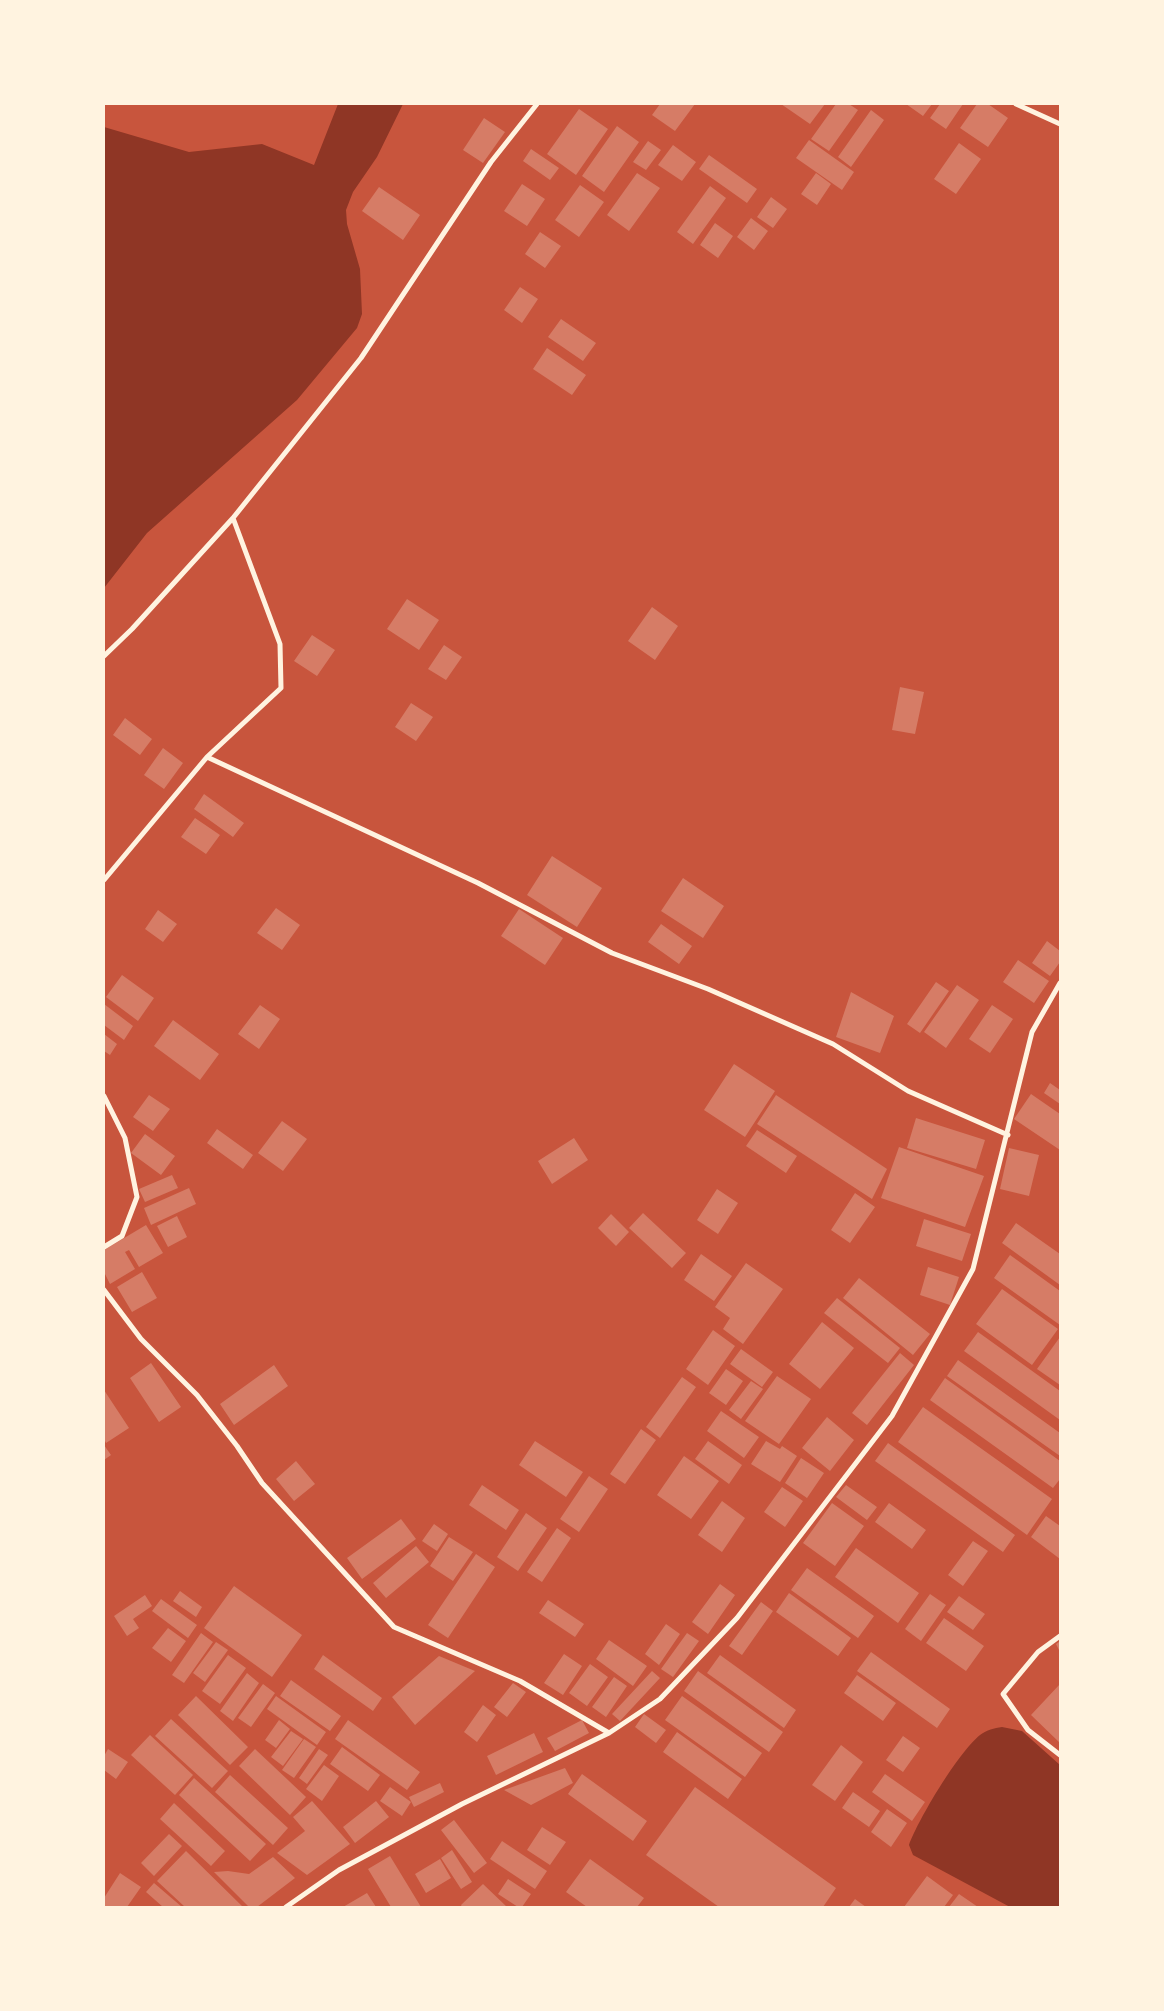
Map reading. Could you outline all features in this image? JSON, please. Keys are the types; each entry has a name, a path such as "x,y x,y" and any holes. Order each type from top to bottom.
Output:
{"street":[{"path":"104,656 132,629 234,518 361,358 491,162 537,104"},
{"path":"1016,104 1060,124"},
{"path":"104,880 207,757 281,688 280,644 234,518"},
{"path":"207,757 478,883 612,953 708,989 833,1044 908,1091 1008,1135"},
{"path":"286,1907 339,1870 427,1822 609,1734 660,1698 737,1618 892,1416 973,1269 1008,1135 1032,1032 1060,983"},
{"path":"104,1096 125,1138 138,1197 122,1236 104,1247"},
{"path":"104,1290 141,1340 197,1395 237,1446 262,1483 394,1627 520,1682 609,1734"},
{"path":"1060,1636 1038,1652 1003,1694 1028,1730 1060,1755"}],"shaded area":[{"path":"338,104 403,104 377,157 353,192 346,210 347,224 360,269 362,314 357,328 297,400 147,533 104,588 104,127 189,152 262,144 314,165"},
{"path":"1002,1727 1022,1731 1060,1765 1060,1907 1010,1907 913,1855 909,1845 930,1803 961,1756 980,1735"}],"building":[{"path":"660,104 695,104 675,131 652,115"},
{"path":"781,104 825,104 810,124"},
{"path":"836,104 849,104 858,110 829,151 811,139"},
{"path":"906,104 932,104 923,116"},
{"path":"940,104 963,104 946,129 930,118"},
{"path":"977,104 988,104 1008,118 988,147 960,128"},
{"path":"579,109 608,129 576,175 547,154"},
{"path":"871,110 884,120 851,167 838,157"},
{"path":"484,118 505,132 483,163 463,150"},
{"path":"617,126 639,142 604,192 582,176"},
{"path":"809,140 854,172 842,190 796,158"},
{"path":"648,141 661,150 646,170 633,162"},
{"path":"959,143 981,159 956,194 934,179"},
{"path":"673,145 696,162 682,181 658,165"},
{"path":"531,149 559,168 550,180 523,161"},
{"path":"709,155 757,189 747,203 699,169"},
{"path":"637,173 660,188 629,231 607,215"},
{"path":"816,173 831,184 817,205 801,194"},
{"path":"522,184 545,199 527,226 504,211"},
{"path":"580,185 604,202 579,237 555,220"},
{"path":"710,186 726,198 693,244 677,232"},
{"path":"379,187 420,215 403,240 362,211"},
{"path":"771,197 787,209 773,228 757,217"},
{"path":"751,218 768,231 754,250 737,237"},
{"path":"715,223 733,236 718,258 700,245"},
{"path":"540,232 561,246 545,268 525,254"},
{"path":"520,287 538,299 522,323 504,310"},
{"path":"561,319 596,343 583,361 548,337"},
{"path":"547,348 586,375 572,395 533,369"},
{"path":"407,599 439,620 419,650 387,629"},
{"path":"652,607 678,626 655,660 628,641"},
{"path":"312,635 335,650 317,676 294,661"},
{"path":"444,645 462,657 446,680 428,669"},
{"path":"900,687 924,692 915,734 892,730"},
{"path":"411,703 433,717 416,741 395,727"},
{"path":"125,718 152,739 140,755 113,735"},
{"path":"163,748 183,763 164,789 144,775"},
{"path":"204,794 244,823 233,837 194,809"},
{"path":"195,818 220,835 206,854 181,837"},
{"path":"552,856 602,888 577,927 527,895"},
{"path":"683,878 724,906 703,938 661,911"},
{"path":"276,908 300,925 282,950 257,933"},
{"path":"519,909 563,938 545,965 501,936"},
{"path":"158,910 177,924 163,942 145,929"},
{"path":"661,924 692,946 679,964 648,942"},
{"path":"1047,941 1060,951 1060,962 1050,976 1032,963"},
{"path":"1018,960 1049,981 1034,1003 1003,982"},
{"path":"122,975 154,998 138,1021 106,997"},
{"path":"936,982 949,991 920,1033 907,1024"},
{"path":"957,985 979,1000 946,1048 924,1032"},
{"path":"851,992 894,1016 880,1053 836,1037"},
{"path":"104,1004 133,1026 124,1040 104,1025"},
{"path":"260,1005 280,1019 259,1049 238,1034"},
{"path":"992,1005 1013,1019 990,1053 969,1039"},
{"path":"173,1020 219,1054 200,1080 154,1046"},
{"path":"104,1034 117,1044 110,1055 104,1051"},
{"path":"734,1064 775,1091 745,1137 704,1110"},
{"path":"1050,1083 1060,1090 1060,1104 1044,1093"},
{"path":"1031,1094 1060,1114 1060,1150 1014,1119"},
{"path":"149,1095 170,1109 153,1131 133,1117"},
{"path":"776,1095 887,1169 872,1199 757,1124"},
{"path":"916,1118 985,1140 976,1169 907,1148"},
{"path":"282,1121 307,1139 283,1171 258,1153"},
{"path":"217,1129 253,1155 243,1169 207,1143"},
{"path":"757,1130 797,1156 786,1173 746,1146"},
{"path":"145,1134 175,1156 161,1175 131,1153"},
{"path":"574,1138 588,1160 552,1184 538,1161"},
{"path":"899,1147 984,1176 965,1227 881,1198"},
{"path":"1009,1148 1039,1155 1029,1196 1000,1189"},
{"path":"172,1175 178,1188 145,1202 139,1189"},
{"path":"189,1188 196,1204 151,1225 144,1208"},
{"path":"717,1189 738,1203 718,1234 697,1220"},
{"path":"855,1193 875,1207 850,1243 831,1230"},
{"path":"643,1213 686,1253 672,1268 629,1228"},
{"path":"611,1214 629,1232 616,1246 598,1228"},
{"path":"177,1216 187,1237 168,1247 157,1226"},
{"path":"924,1219 971,1234 962,1261 916,1246"},
{"path":"1016,1223 1060,1254 1060,1285 1002,1243"},
{"path":"146,1225 163,1253 139,1267 129,1250 125,1252 135,1269 110,1284 104,1272 104,1250"},
{"path":"701,1254 732,1276 714,1301 684,1280"},
{"path":"1010,1255 1060,1291 1060,1325 994,1278"},
{"path":"746,1263 783,1289 743,1344 723,1329 730,1318 715,1307"},
{"path":"928,1267 959,1277 950,1305 920,1295"},
{"path":"142,1272 157,1298 132,1312 117,1287"},
{"path":"859,1278 930,1334 913,1355 843,1298"},
{"path":"1002,1289 1058,1329 1032,1365 976,1324"},
{"path":"837,1298 900,1348 888,1363 824,1313"},
{"path":"822,1322 854,1348 820,1389 789,1364"},
{"path":"713,1330 735,1346 708,1385 686,1369"},
{"path":"978,1332 1060,1391 1060,1420 964,1351"},
{"path":"1060,1337 1060,1385 1037,1369"},
{"path":"741,1349 773,1372 762,1387 730,1364"},
{"path":"900,1353 914,1365 867,1425 852,1413"},
{"path":"958,1360 1060,1433 1060,1456 947,1376"},
{"path":"151,1363 181,1407 159,1422 130,1378"},
{"path":"274,1365 288,1386 234,1425 220,1404"},
{"path":"726,1369 743,1381 726,1405 709,1393"},
{"path":"777,1376 811,1399 779,1444 745,1421"},
{"path":"682,1377 696,1387 660,1438 646,1427"},
{"path":"945,1378 1060,1461 1060,1479 1053,1488 930,1400"},
{"path":"751,1381 763,1389 741,1419 729,1410"},
{"path":"104,1390 129,1428 106,1443 104,1439"},
{"path":"923,1407 1052,1499 1027,1535 898,1442"},
{"path":"721,1411 759,1437 744,1458 707,1431"},
{"path":"827,1417 854,1440 830,1471 802,1448"},
{"path":"641,1429 656,1440 625,1484 610,1474"},
{"path":"535,1441 583,1472 566,1497 519,1465"},
{"path":"708,1441 742,1465 729,1484 695,1459"},
{"path":"766,1441 780,1449 782,1446 797,1456 780,1482 751,1464"},
{"path":"888,1443 1015,1535 1003,1552 875,1461"},
{"path":"104,1445 111,1455 104,1460"},
{"path":"684,1456 719,1481 691,1519 657,1495"},
{"path":"801,1458 824,1473 807,1498 785,1483"},
{"path":"296,1461 315,1484 294,1501 276,1479"},
{"path":"589,1476 608,1489 579,1532 560,1519"},
{"path":"482,1485 519,1510 506,1530 469,1505"},
{"path":"846,1485 877,1507 867,1520 836,1497"},
{"path":"782,1487 803,1501 785,1527 764,1512"},
{"path":"722,1501 745,1518 722,1552 698,1535"},
{"path":"832,1503 864,1526 835,1566 803,1543"},
{"path":"889,1503 926,1530 912,1549 875,1522"},
{"path":"526,1513 547,1528 518,1571 497,1557"},
{"path":"1046,1516 1060,1526 1060,1559 1031,1537"},
{"path":"401,1519 416,1539 362,1579 347,1558"},
{"path":"434,1524 448,1534 437,1551 422,1541"},
{"path":"557,1528 571,1538 542,1582 527,1572"},
{"path":"449,1537 473,1552 453,1581 430,1566"},
{"path":"973,1541 988,1551 963,1586 948,1575"},
{"path":"416,1546 429,1562 386,1598 373,1583"},
{"path":"856,1548 919,1593 898,1623 835,1577"},
{"path":"476,1554 495,1567 448,1638 428,1625"},
{"path":"807,1568 874,1616 858,1638 791,1590"},
{"path":"720,1584 735,1595 708,1634 692,1622"},
{"path":"234,1586 302,1635 272,1677 204,1628"},
{"path":"180,1591 202,1607 196,1617 173,1601"},
{"path":"789,1593 851,1638 838,1656 776,1612"},
{"path":"930,1594 946,1605 921,1641 905,1629"},
{"path":"145,1595 152,1606 133,1619 139,1628 127,1636 114,1616"},
{"path":"959,1596 985,1614 973,1630 947,1612"},
{"path":"161,1599 197,1625 188,1638 152,1611"},
{"path":"548,1600 584,1624 575,1637 539,1613"},
{"path":"761,1602 773,1611 742,1655 729,1646"},
{"path":"944,1618 984,1646 966,1671 926,1643"},
{"path":"666,1624 680,1634 659,1665 645,1654"},
{"path":"168,1628 186,1641 171,1662 152,1648"},
{"path":"201,1633 213,1642 184,1683 172,1675"},
{"path":"687,1633 699,1641 673,1677 661,1669"},
{"path":"609,1640 647,1666 633,1686 596,1659"},
{"path":"1060,1641 1060,1652 1056,1644"},
{"path":"216,1642 228,1650 205,1682 193,1673"},
{"path":"871,1652 950,1709 937,1728 857,1671"},
{"path":"564,1654 582,1666 563,1695 544,1683"},
{"path":"228,1655 246,1668 220,1704 202,1691"},
{"path":"323,1655 382,1698 373,1711 314,1669"},
{"path":"720,1655 796,1710 784,1728 707,1673"},
{"path":"439,1656 475,1671 415,1725 392,1697"},
{"path":"590,1664 608,1677 587,1706 569,1693"},
{"path":"652,1671 660,1678 620,1721 612,1714"},
{"path":"698,1671 783,1732 769,1752 684,1691"},
{"path":"247,1673 259,1683 233,1721 220,1711"},
{"path":"857,1675 896,1703 883,1721 844,1693"},
{"path":"614,1677 627,1686 606,1717 592,1707"},
{"path":"291,1680 341,1716 330,1731 280,1696"},
{"path":"513,1683 526,1692 507,1717 494,1707"},
{"path":"263,1684 275,1693 251,1727 238,1718"},
{"path":"1060,1684 1060,1743 1031,1715"},
{"path":"196,1696 248,1747 230,1765 178,1715"},
{"path":"276,1696 326,1732 317,1745 267,1709"},
{"path":"682,1696 762,1753 745,1777 665,1720"},
{"path":"483,1705 496,1715 477,1742 464,1732"},
{"path":"644,1714 666,1730 656,1743 635,1727"},
{"path":"171,1719 228,1771 212,1788 155,1736"},
{"path":"279,1720 290,1729 276,1748 265,1740"},
{"path":"348,1720 420,1772 407,1790 335,1739"},
{"path":"582,1720 589,1733 555,1751 547,1738"},
{"path":"291,1731 303,1739 283,1766 271,1757"},
{"path":"677,1732 742,1779 728,1799 663,1752"},
{"path":"534,1733 543,1752 496,1775 487,1756"},
{"path":"150,1735 193,1775 175,1795 131,1755"},
{"path":"903,1736 920,1748 903,1772 886,1760"},
{"path":"304,1739 316,1747 294,1778 282,1770"},
{"path":"841,1745 863,1762 835,1801 812,1785"},
{"path":"342,1747 380,1775 368,1791 330,1764"},
{"path":"108,1749 128,1762 116,1779 104,1770 104,1756"},
{"path":"255,1749 306,1797 290,1815 239,1766"},
{"path":"319,1749 328,1755 307,1784 299,1778"},
{"path":"324,1765 339,1776 322,1801 306,1789"},
{"path":"565,1768 573,1783 531,1805 504,1790"},
{"path":"582,1774 647,1821 633,1841 568,1794"},
{"path":"885,1774 925,1802 912,1821 872,1792"},
{"path":"230,1775 288,1828 273,1845 215,1792"},
{"path":"194,1778 266,1844 250,1861 179,1795"},
{"path":"440,1783 444,1792 414,1807 409,1797"},
{"path":"390,1787 411,1802 402,1816 380,1801"},
{"path":"695,1787 836,1888 823,1907 719,1907 646,1855"},
{"path":"853,1792 880,1811 869,1827 842,1808"},
{"path":"312,1801 350,1844 307,1875 277,1853 305,1831 293,1817"},
{"path":"376,1801 389,1817 355,1843 343,1827"},
{"path":"174,1803 225,1851 211,1866 160,1819"},
{"path":"887,1809 907,1823 891,1847 871,1832"},
{"path":"454,1820 487,1863 474,1873 441,1830"},
{"path":"542,1827 566,1842 550,1865 527,1850"},
{"path":"169,1834 182,1846 154,1876 141,1863"},
{"path":"502,1841 547,1871 535,1889 490,1859"},
{"path":"452,1850 472,1882 461,1889 441,1858"},
{"path":"186,1851 243,1907 185,1907 157,1881"},
{"path":"390,1856 421,1907 391,1907 368,1869"},
{"path":"273,1857 295,1878 257,1907 249,1907 214,1872 228,1871 249,1874"},
{"path":"440,1859 451,1878 426,1893 415,1874"},
{"path":"590,1859 644,1898 637,1907 587,1907 566,1892"},
{"path":"120,1873 141,1887 127,1907 104,1907 104,1898"},
{"path":"927,1876 953,1895 944,1907 904,1907"},
{"path":"508,1879 531,1894 522,1907 518,1907 498,1894"},
{"path":"154,1883 182,1907 163,1907 146,1892"},
{"path":"483,1884 507,1907 462,1907 461,1905"},
{"path":"367,1893 376,1907 343,1907"},
{"path":"959,1894 978,1907 949,1907"},
{"path":"855,1899 866,1907 849,1907"}]}
